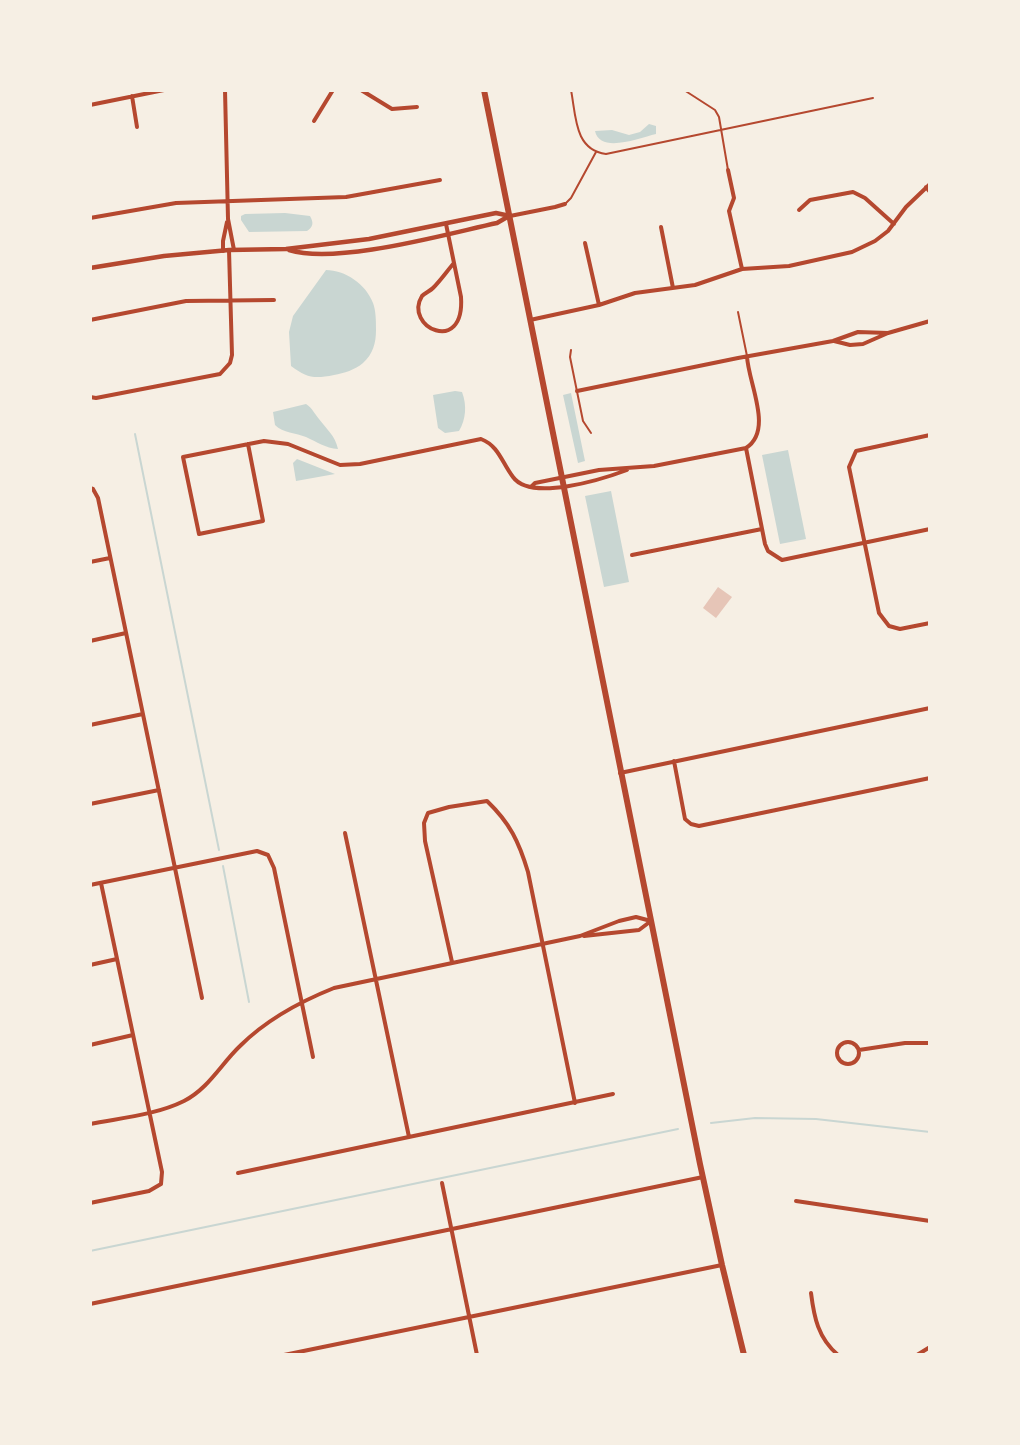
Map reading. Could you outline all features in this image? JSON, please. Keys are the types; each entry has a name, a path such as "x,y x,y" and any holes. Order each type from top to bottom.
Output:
{"main road":[{"path":"484,90 620,773 703,1177 742,1353"}],"street":[{"path":"90,105 164,90"},
{"path":"90,397 96,398 220,374 230,363 232,355 225,90"},
{"path":"314,121 333,90"},
{"path":"360,90 392,109 417,107"},
{"path":"132,96 137,127"},
{"path":"728,170 734,198 729,211 742,269"},
{"path":"90,218 176,203 346,197 440,180"},
{"path":"529,320 599,305 635,293 695,285 742,269 789,266 852,252 875,241 894,224 906,207 928,186 930,192"},
{"path":"800,210 810,200 853,192 865,198 894,224"},
{"path":"286,249 308,253 346,252 392,245 497,223 510,216 565,204"},
{"path":"90,268 164,256 228,250 286,249 369,239 496,213 510,216"},
{"path":"228,219 223,241 228,250"},
{"path":"446,224 461,297 461,316 457,325 449,330 435,331 425,325 420,317 419,305 423,295 432,289 454,263"},
{"path":"661,227 673,288"},
{"path":"585,243 599,305"},
{"path":"90,320 186,301 274,300"},
{"path":"833,341 857,345 868,343 888,333 930,321"},
{"path":"577,391 833,341 858,332 888,333"},
{"path":"531,487 535,483 599,470 627,470 654,466 746,448 753,444 760,422 747,356"},
{"path":"930,435 856,451 849,467 879,613 889,626 900,629 930,623"},
{"path":"248,444 263,521 199,534 183,457 248,444 264,441 288,444 340,465 360,464 482,439 491,443 498,451 514,479 522,485 536,489 605,478 627,470"},
{"path":"746,448 762,529 768,551 775,557 789,560 930,529"},
{"path":"91,488 98,498 202,998"},
{"path":"632,555 762,529"},
{"path":"90,562 110,558"},
{"path":"90,641 126,633"},
{"path":"620,773 930,708"},
{"path":"90,725 143,714"},
{"path":"674,761 686,819 691,824 699,826 930,778"},
{"path":"90,804 159,790"},
{"path":"452,962 425,841 424,823 428,813 487,801 508,825 519,844 528,872 575,1103"},
{"path":"345,833 409,1137"},
{"path":"90,885 257,851 268,855 274,868 313,1057"},
{"path":"90,1203 149,1191 161,1184 162,1172 101,883"},
{"path":"580,936 636,917 651,921"},
{"path":"90,1124 148,1112 184,1101 217,1075 239,1046 276,1016 301,1001 334,988 542,943 580,936 635,931 651,921"},
{"path":"90,965 117,960"},
{"path":"90,1045 133,1035"},
{"path":"845,1042 852,1042 859,1050 856,1061 849,1064 842,1062 837,1053 839,1046 845,1042"},
{"path":"859,1050 905,1043 930,1043"},
{"path":"238,1173 614,1094"},
{"path":"90,1304 703,1177"},
{"path":"442,1183 477,1355"},
{"path":"796,1201 930,1221"},
{"path":"284,1355 722,1265"},
{"path":"811,1293 813,1313 820,1334 838,1355"},
{"path":"917,1355 930,1347"}],"lane":[{"path":"570,90 578,134 586,146 596,152 606,154 873,98"},
{"path":"684,90 716,110 722,129 721,137 728,170"},
{"path":"565,204 571,198 596,152"},
{"path":"738,312 747,356"},
{"path":"571,350 570,357 583,422 591,433"}],"shaded area":[{"path":"649,124 656,126 656,134 621,143 604,142 598,138 595,131 612,130 629,135 640,132"},
{"path":"285,213 310,216 312,226 307,231 249,232 241,220 241,216 245,214"},
{"path":"326,270 340,272 354,279 370,296 376,316 376,335 372,352 360,365 342,373 316,377 306,375 291,366 289,332 293,316"},
{"path":"462,392 465,402 464,417 459,431 445,433 438,428 433,395"},
{"path":"571,393 585,461 578,463 563,395"},
{"path":"306,404 333,436 338,449 325,446 275,425 273,412"},
{"path":"788,450 806,539 780,544 762,455"},
{"path":"297,459 335,474 296,481 293,463"},
{"path":"611,491 629,582 604,587 585,496"}],"building":[{"path":"718,587 732,597 716,618 703,608"}],"waterway":[{"path":"135,434 219,850"},
{"path":"223,866 249,1002"},
{"path":"711,1123 755,1118 816,1119 930,1132"},
{"path":"90,1251 678,1129"}]}
